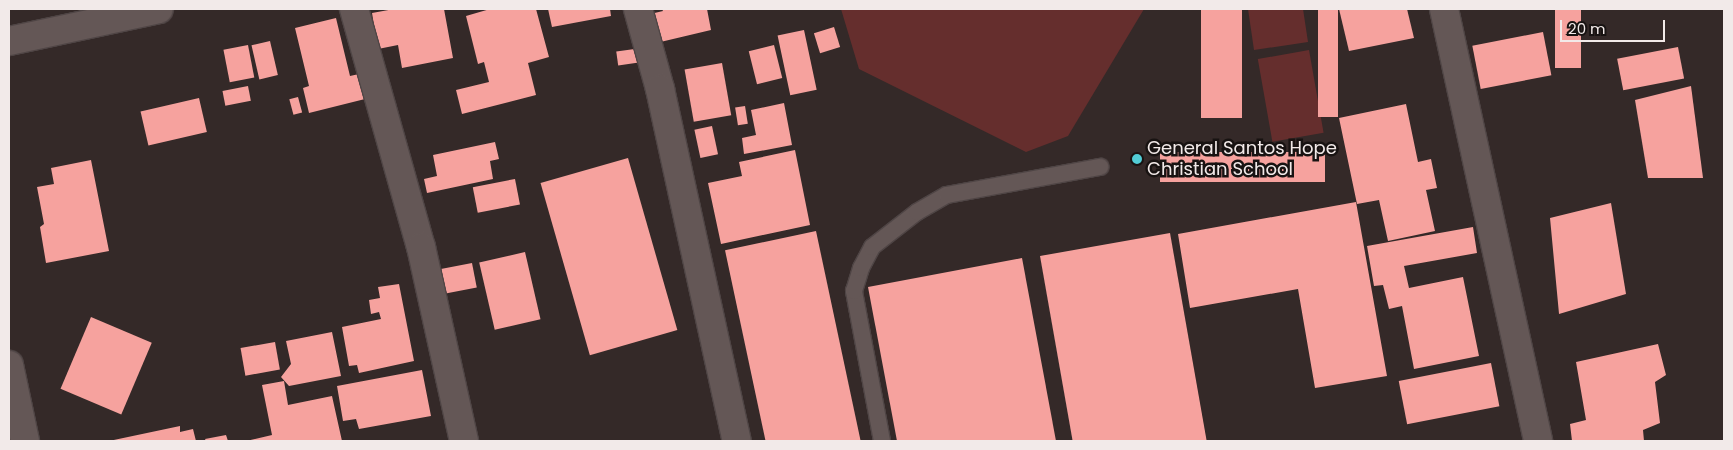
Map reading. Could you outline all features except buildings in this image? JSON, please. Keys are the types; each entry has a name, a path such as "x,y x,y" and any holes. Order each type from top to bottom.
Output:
{"street":[{"path":"9,41 159,9"},
{"path":"354,9 421,247 464,441"},
{"path":"638,9 660,89 737,441"},
{"path":"1444,9 1538,441"},
{"path":"9,365 25,441"}],"lane":[{"path":"882,441 854,291 861,268 872,247 916,212 947,194 1100,167"}],"shaded area":[{"path":"841,9 1144,9 1068,136 1026,152 859,69"},
{"path":"1248,9 1303,9 1308,42 1254,50"},
{"path":"1309,50 1324,133 1272,142 1258,59"}],"place":[{"name":"General Santos Hope Christian School","path":"1137,159"}]}
